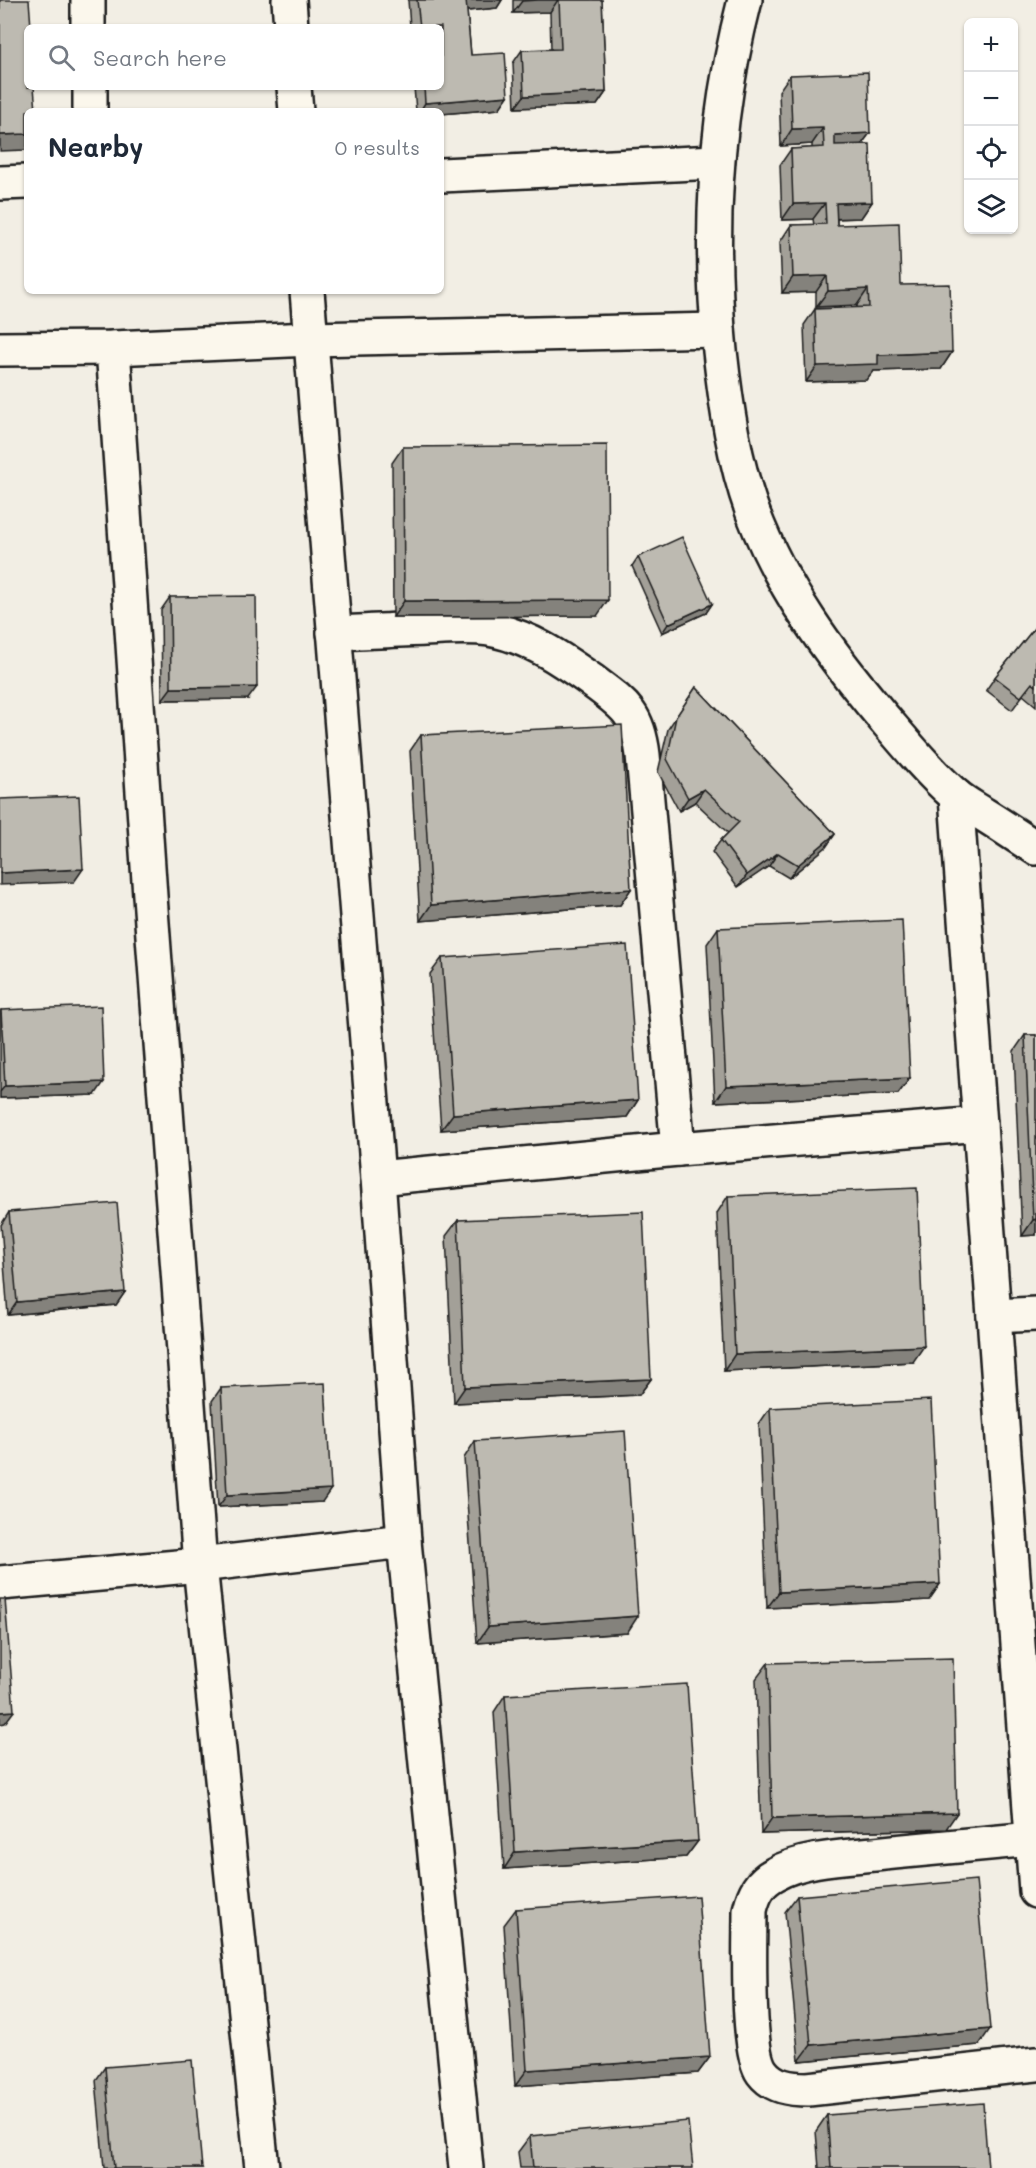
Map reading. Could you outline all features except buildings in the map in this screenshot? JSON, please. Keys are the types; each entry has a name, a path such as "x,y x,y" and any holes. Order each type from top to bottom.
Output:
{"street":[{"path":"88,0 88,24"},
{"path":"290,0 291,24"},
{"path":"745,0 726,88 716,162 713,245 724,391 737,460 753,513 777,568 808,621 850,678 904,742 956,796 1036,848"},
{"path":"90,90 90,108"},
{"path":"294,90 296,108"},
{"path":"444,175 716,162"},
{"path":"0,183 24,182"},
{"path":"307,294 378,1178 404,1540 466,2168"},
{"path":"0,349 112,348 310,339 718,330"},
{"path":"112,348 200,1565 262,2168"},
{"path":"334,633 463,627 490,629 522,639 551,652 618,701 631,714 637,724 643,755 678,1149"},
{"path":"956,796 1036,1892"},
{"path":"378,1178 678,1149 980,1124"},
{"path":"994,1316 1036,1314"},
{"path":"0,1583 200,1565 404,1540"},
{"path":"1032,1839 830,1859 793,1867 775,1874 760,1884 753,1896 750,1910 752,2024 755,2060 763,2073 776,2084 790,2089 808,2089 1036,2064"}]}
